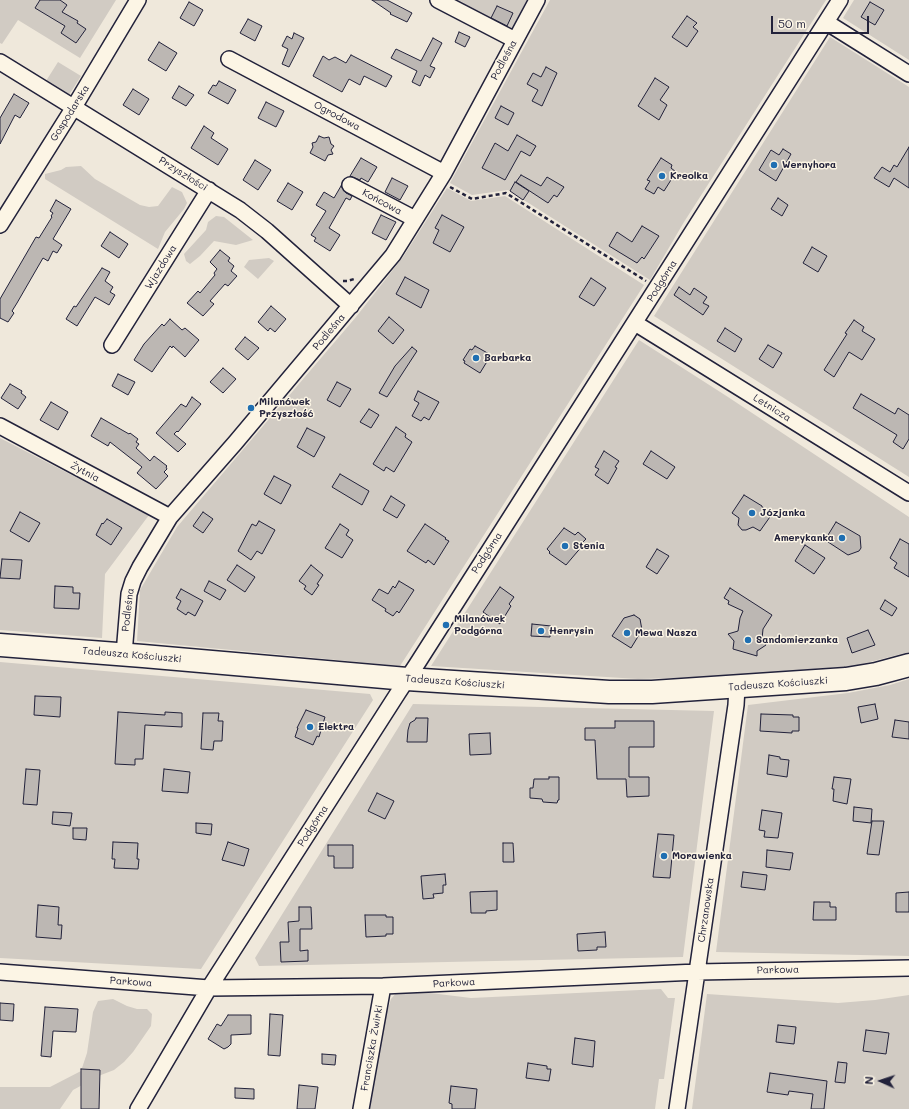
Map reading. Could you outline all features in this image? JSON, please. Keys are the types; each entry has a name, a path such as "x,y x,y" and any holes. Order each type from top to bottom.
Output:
{"street":[{"name":"Gospodarska","path":"0,225 74,107 138,0"},
{"path":"438,0 515,40"},
{"name":"Podleśna","path":"124,654 129,594 133,581 170,517 236,443 393,254 415,219 444,179 537,0"},
{"name":"Podgórna","path":"138,1109 209,988 636,323 840,0"},
{"path":"826,22 909,74"},
{"name":"Ogrodowa","path":"229,59 444,179"},
{"name":"Przyszłości","path":"0,62 240,210 267,231 351,306"},
{"name":"Końcowa","path":"350,185 415,219"},
{"name":"Wjazdowa","path":"112,345 209,190"},
{"name":"Letnicza","path":"636,323 909,493"},
{"name":"Żytnia","path":"0,426 170,517"},
{"name":"Tadeusza Kościuszki","path":"0,646 124,654 406,679 609,692 652,692 846,679 876,674 909,665"},
{"name":"Chrzanowska","path":"678,1109 736,705 737,686"},
{"name":"Parkowa","path":"0,972 209,988 382,986 697,972 909,968"},
{"name":"Franciszka Żwirki","path":"360,1109 382,986"}],"path":[{"path":"444,179 472,199 506,193 650,283"},
{"path":"340,280 347,281 361,277"}],"shaded area":[{"path":"0,0 116,0 80,58 18,20 2,44 0,43"},
{"path":"452,0 527,0 511,31"},
{"path":"550,0 826,0 684,222 650,280 508,190 472,195 450,183"},
{"path":"854,0 909,0 909,60 843,18"},
{"path":"830,37 909,87 909,477 654,316"},
{"path":"58,62 81,76 69,95 46,81"},
{"path":"81,166 95,179 140,205 149,207 158,206 172,187 182,192 187,203 184,209 165,232 158,249 45,179 45,174 61,170 66,167"},
{"path":"447,188 471,201 505,196 644,285 400,666 137,641 140,590 177,527 356,317 403,257"},
{"path":"216,216 224,217 253,240 236,245 214,241 190,264 186,261 184,254 206,230 208,222"},
{"path":"269,258 274,261 258,279 244,267 249,260"},
{"path":"639,340 909,517 909,652 854,666 709,677 638,679 431,666"},
{"path":"0,438 149,515 105,574 102,638 0,630"},
{"path":"0,662 370,694 373,700 201,969 0,958"},
{"path":"909,679 909,956 716,952 748,705 848,693 890,685"},
{"path":"413,704 714,711 683,957 259,966 255,958"},
{"path":"661,989 668,998 675,998 664,1079 659,1079 655,1109 367,1109 385,1018 391,999 397,992 414,991 471,998"},
{"path":"707,994 838,1003 909,995 909,1109 692,1109"},
{"path":"113,999 137,1009 147,1009 152,1014 151,1026 133,1052 124,1062 114,1070 101,1075 73,1090 60,1109 0,1109 0,1087 50,1087 81,1071 87,1053 93,1012 98,1001"}],"building":[{"path":"40,0 60,0 67,5 62,12 78,21 77,23 86,29 76,43 61,33 65,26 35,8"},
{"path":"372,0 387,0 412,13 407,22 390,14 391,13"},
{"path":"189,2 203,10 194,26 180,18"},
{"path":"870,2 884,10 875,25 861,17"},
{"path":"497,6 513,13 507,26 491,18"},
{"path":"687,16 697,23 693,27 698,31 687,47 672,37"},
{"path":"248,19 262,26 255,41 240,33"},
{"path":"459,32 470,37 465,47 455,42"},
{"path":"294,33 304,38 289,67 282,64 288,49 282,46 287,36 292,39"},
{"path":"433,38 442,43 430,66 435,68 430,78 425,75 420,86 412,82 417,71 391,58 396,49 421,61"},
{"path":"159,42 177,53 166,71 148,60"},
{"path":"351,55 392,76 386,87 364,76 360,85 349,79 342,92 313,76 323,56 329,60 335,57 346,63"},
{"path":"546,67 557,73 542,106 532,101 538,90 527,84 533,73 541,77"},
{"path":"655,78 669,87 660,100 667,105 659,120 638,106"},
{"path":"219,81 236,90 228,104 208,93 213,85 216,86"},
{"path":"179,86 194,95 186,106 172,98"},
{"path":"133,89 149,99 139,115 123,105"},
{"path":"14,94 29,103 20,118 15,115 0,144 0,118"},
{"path":"266,102 284,111 276,127 258,118"},
{"path":"501,106 514,113 508,125 495,118"},
{"path":"204,126 214,133 211,138 228,149 218,165 191,148"},
{"path":"517,135 536,146 530,156 521,151 505,180 482,168 495,143 508,151"},
{"path":"319,136 324,138 329,137 331,144 334,146 331,150 333,154 328,155 325,161 310,153 313,147 312,143 316,142"},
{"path":"909,147 909,188 894,178 889,187 874,178 882,167 890,172 894,165 897,167"},
{"name":"Wernyhora","path":"783,149 791,154 776,181 759,170 771,150 779,155"},
{"path":"361,158 377,167 368,182 361,178 360,180 350,176"},
{"name":"Kreolka","path":"661,158 672,165 671,168 676,172 664,191 658,187 654,194 645,189 650,181 647,180"},
{"path":"255,160 271,170 258,190 243,180"},
{"path":"521,175 541,186 547,177 564,187 557,197 554,195 548,203 516,182"},
{"path":"392,178 408,186 400,200 385,192"},
{"path":"515,182 529,191 523,200 510,191"},
{"path":"288,183 303,192 292,210 277,201"},
{"path":"341,186 346,193 352,196 350,200 346,198 329,228 340,235 330,251 314,241 316,238 311,235 326,211 316,205 324,192 334,198"},
{"path":"778,198 788,205 782,216 771,209"},
{"path":"56,200 71,209 53,239 62,245 57,253 53,251 48,261 43,258 12,311 14,313 8,322 0,318 0,299 36,237 39,238 52,217 51,216 53,213 50,211"},
{"path":"381,215 396,222 386,240 372,233"},
{"path":"442,215 464,227 450,252 433,243 439,230 435,228"},
{"path":"642,226 659,236 644,259 642,257 637,263 609,246 617,232 632,242"},
{"path":"110,232 128,244 119,258 101,246"},
{"path":"812,247 827,256 818,272 803,263"},
{"path":"220,250 230,258 228,261 234,266 231,271 237,276 228,286 225,284 210,301 214,304 203,316 187,303 198,291 200,293 215,275 214,273 217,269 210,262"},
{"path":"102,268 110,272 105,281 113,287 110,292 115,295 109,305 95,297 77,326 66,319 74,306 76,307"},
{"path":"405,277 429,290 421,308 396,294"},
{"path":"591,278 606,288 594,306 579,297"},
{"path":"679,287 690,295 694,288 707,297 703,303 709,306 703,315 674,295"},
{"path":"271,306 286,319 275,332 270,328 268,331 258,322"},
{"path":"389,317 404,330 393,344 378,331"},
{"path":"170,319 182,330 185,328 199,340 185,357 173,346 172,348 170,346 152,372 134,360 144,344 162,324 164,326"},
{"path":"854,320 864,327 862,331 875,339 862,360 849,352 834,377 824,370 847,334 845,333"},
{"path":"725,328 742,339 735,352 717,341"},
{"path":"245,337 259,348 248,360 235,349"},
{"path":"768,345 782,353 773,368 759,359"},
{"name":"Barbarka","path":"475,346 491,355 480,373 464,363 465,361 463,360 470,349 472,350"},
{"path":"412,347 417,351 387,397 379,393 395,366"},
{"path":"223,368 236,379 223,393 210,382"},
{"path":"118,374 135,382 128,395 112,386"},
{"path":"337,382 351,389 340,407 327,400"},
{"path":"10,384 22,391 21,393 26,397 18,409 1,398"},
{"path":"418,391 439,402 429,420 424,417 421,421 412,416 419,403 414,400"},
{"path":"861,394 895,414 898,408 909,415 909,439 903,449 893,442 897,435 853,408"},
{"path":"192,397 201,404 178,432 177,431 174,434 186,444 178,452 156,433 181,404 186,407"},
{"path":"51,402 68,412 58,430 40,420"},
{"path":"369,409 379,415 371,428 360,422"},
{"path":"101,418 129,434 130,433 138,439 136,442 139,444 136,448 150,461 154,456 167,466 167,469 164,472 168,476 156,489 137,473 142,467 110,442 108,446 91,436"},
{"path":"396,427 406,434 405,437 412,442 394,472 386,467 384,471 373,464"},
{"path":"307,428 325,437 314,457 297,447"},
{"path":"604,451 619,461 615,467 617,468 608,484 595,475 599,469 595,467"},
{"path":"651,451 675,467 667,479 643,464"},
{"path":"340,474 369,491 362,505 332,487"},
{"path":"274,476 291,485 281,504 264,494"},
{"name":"Józjanka","path":"744,495 772,514 760,531 753,527 742,530 738,525 739,518 732,513"},
{"path":"391,496 405,505 397,518 383,510"},
{"path":"20,512 40,523 29,542 10,531"},
{"path":"203,512 213,519 203,533 193,526"},
{"path":"107,519 122,528 111,545 96,535 102,523 103,524"},
{"path":"259,521 275,530 262,554 257,551 251,560 238,551 252,524 256,526"},
{"name":"Amerykanka","path":"836,522 860,536 861,548 859,551 848,555 825,540"},
{"path":"340,524 349,530 346,535 353,540 342,558 325,548"},
{"path":"425,524 449,541 434,565 428,560 426,563 407,551"},
{"name":"Stenia","path":"564,528 575,535 578,532 586,539 582,543 583,545 566,565 549,553 550,552 547,549"},
{"path":"900,539 909,544 909,577 894,568 897,563 890,558"},
{"path":"805,545 825,558 814,574 795,561"},
{"path":"657,549 669,556 657,574 646,567"},
{"path":"2,559 22,560 20,579 0,578"},
{"path":"237,565 255,577 245,592 227,580"},
{"path":"311,565 323,575 317,584 319,585 312,595 304,589 306,586 299,581"},
{"path":"209,581 226,590 220,600 204,591"},
{"path":"399,581 414,590 399,613 397,611 393,616 385,611 386,609 372,600 379,589 388,594 393,586 395,588"},
{"path":"55,586 73,587 73,593 80,593 79,609 54,608"},
{"path":"500,587 514,597 509,604 511,606 500,624 483,612"},
{"path":"730,588 772,615 763,629 762,639 766,645 757,651 757,656 733,649 734,641 728,634 738,631 740,618 743,611 728,604 729,601 724,598"},
{"path":"181,589 203,601 195,616 188,612 186,615 177,609 181,601 176,598"},
{"path":"885,600 897,608 892,616 880,609"},
{"name":"Mewa Nasza","path":"634,615 640,619 642,630 631,648 612,636 624,618"},
{"name":"Henrysin","path":"532,624 551,626 550,637 531,636"},
{"path":"868,630 875,645 852,653 847,638"},
{"path":"35,696 61,697 60,717 34,715"},
{"path":"875,704 878,719 861,723 858,707"},
{"name":"Elektra","path":"306,710 325,717 319,737 317,736 313,745 295,737 297,728"},
{"path":"118,712 165,715 165,712 182,713 182,727 145,725 143,759 135,759 135,765 115,764"},
{"path":"203,713 219,713 218,721 223,721 222,741 214,741 213,750 201,749"},
{"path":"761,714 793,715 793,717 799,717 799,731 792,731 792,733 760,731"},
{"path":"416,718 428,718 427,742 407,742 410,723"},
{"path":"895,720 909,722 909,739 892,737"},
{"path":"615,721 654,721 654,747 629,747 629,777 649,777 649,796 627,797 626,779 597,779 595,740 585,740 585,728 615,728"},
{"path":"490,733 491,754 470,755 469,734"},
{"path":"769,755 780,757 780,759 789,760 787,777 767,774"},
{"path":"26,769 40,770 37,805 23,804"},
{"path":"164,769 190,772 188,793 162,791"},
{"path":"549,777 559,777 559,800 557,803 543,802 542,799 530,798 530,788 533,788 534,779 549,779"},
{"path":"834,777 851,779 847,804 833,801 834,789 832,789"},
{"path":"377,793 394,801 385,819 368,811"},
{"path":"854,807 872,809 871,823 853,821"},
{"path":"762,810 782,813 778,838 764,837 765,831 759,830"},
{"path":"53,812 72,813 70,826 52,824"},
{"path":"872,821 884,821 879,855 867,854"},
{"path":"196,823 212,824 211,835 196,833"},
{"path":"73,828 87,828 86,840 73,839"},
{"name":"Morawienka","path":"658,834 674,835 670,878 653,877"},
{"path":"113,842 138,843 138,869 114,868 115,859 112,859"},
{"path":"228,842 249,849 244,866 222,860"},
{"path":"503,843 513,843 514,862 503,862"},
{"path":"328,845 353,845 353,868 334,868 334,856 328,856"},
{"path":"767,850 793,853 790,870 766,867"},
{"path":"743,872 767,875 765,890 741,887"},
{"path":"445,874 446,885 443,885 443,893 433,894 434,898 423,899 421,876"},
{"path":"497,891 497,910 486,911 486,913 471,913 470,892"},
{"path":"909,892 909,912 896,912 896,893"},
{"path":"814,902 830,902 830,907 836,907 836,920 813,920"},
{"path":"38,905 59,907 58,925 62,925 61,939 36,937"},
{"path":"299,907 311,907 312,929 300,929 300,951 308,950 308,961 281,962 280,942 289,942 288,922 299,921"},
{"path":"365,915 386,915 386,917 393,917 393,934 386,934 386,936 366,937"},
{"path":"605,932 606,947 597,947 597,950 578,951 577,934"},
{"path":"0,1003 14,1004 13,1021 0,1020"},
{"path":"45,1007 78,1009 76,1032 53,1031 51,1057 41,1056"},
{"path":"270,1014 283,1015 280,1056 268,1055"},
{"path":"228,1015 251,1015 251,1034 231,1035 231,1044 224,1049 208,1039 217,1024 221,1026"},
{"path":"778,1025 796,1027 794,1044 776,1042"},
{"path":"866,1030 889,1033 886,1054 863,1051"},
{"path":"575,1038 595,1041 593,1067 572,1064"},
{"path":"322,1054 336,1055 335,1065 322,1064"},
{"path":"838,1062 847,1063 845,1083 835,1082"},
{"path":"528,1063 547,1066 547,1069 551,1069 549,1081 526,1078"},
{"path":"81,1069 100,1070 99,1109 81,1109"},
{"path":"770,1073 827,1081 824,1109 811,1109 813,1094 789,1091 788,1095 767,1092"},
{"path":"299,1085 318,1087 315,1109 297,1109"},
{"path":"451,1086 477,1089 475,1109 452,1109 452,1104 449,1103"},
{"path":"235,1088 254,1089 254,1099 235,1098"}],"place":[{"name":"Wernyhora","path":"774,165"},
{"name":"Kreolka","path":"662,176"},
{"name":"Barbarka","path":"476,358"},
{"name":"Milanówek Przyszłość","path":"251,408"},
{"name":"Józjanka","path":"752,513"},
{"name":"Amerykanka","path":"842,538"},
{"name":"Stenia","path":"565,546"},
{"name":"Milanówek Podgórna","path":"446,625"},
{"name":"Henrysin","path":"541,631"},
{"name":"Mewa Nasza","path":"627,633"},
{"name":"Sandomierzanka","path":"748,640"},
{"name":"Elektra","path":"310,727"},
{"name":"Morawienka","path":"664,856"}]}
